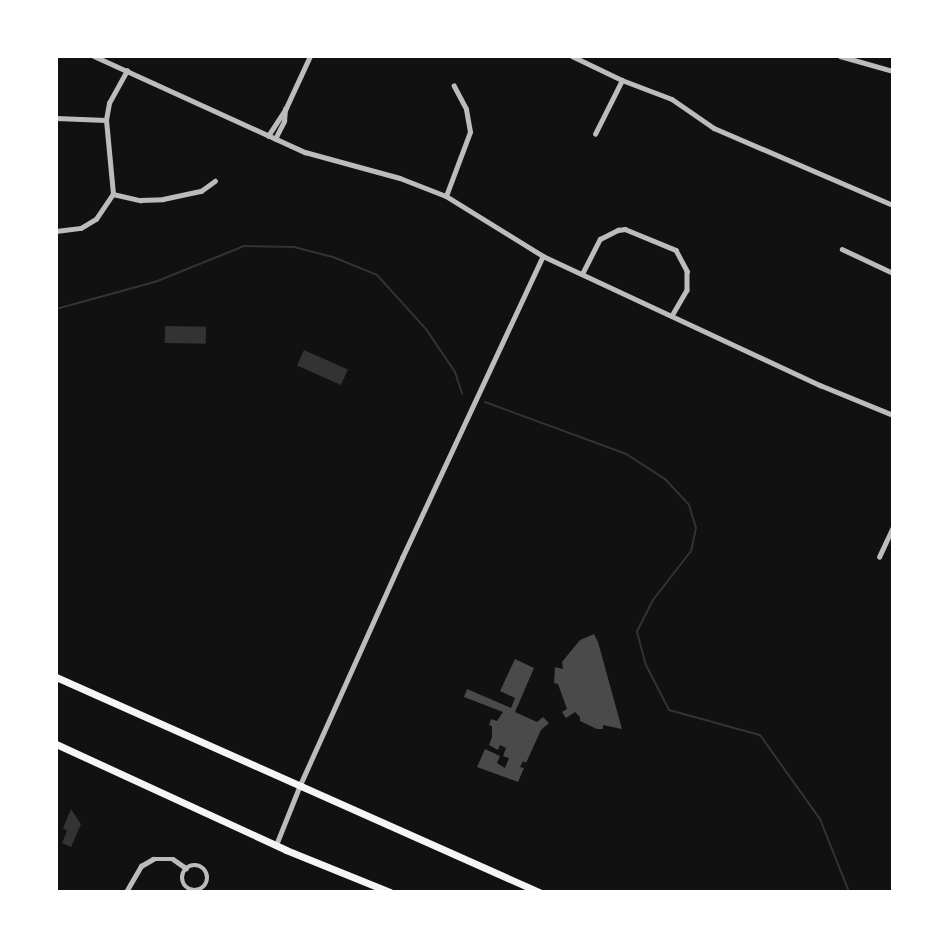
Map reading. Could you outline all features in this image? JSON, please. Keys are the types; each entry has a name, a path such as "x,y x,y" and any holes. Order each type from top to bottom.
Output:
{"highway":[{"path":"56,677 539,892"},
{"path":"56,744 276,845 390,892"}],"street":[{"path":"94,56 275,139 326,159 400,178 446,196 543,256 820,385 893,415"},
{"path":"268,136 278,116 286,108 310,56"},
{"path":"572,56 622,80 672,99 714,128 893,205"},
{"path":"840,56 893,71"},
{"path":"56,231 81,228 96,219 113,194 106,120 109,103 127,71"},
{"path":"595,134 622,80"},
{"path":"446,196 465,154 470,132 466,109 454,86"},
{"path":"275,139 285,121 286,108"},
{"path":"56,118 106,120"},
{"path":"113,194 140,200 163,199 201,191 215,181"},
{"path":"582,274 600,239 618,230 625,229 676,250 687,271 687,290 672,316"},
{"path":"842,249 893,273"},
{"path":"276,845 300,785 543,256"},
{"path":"879,557 893,527"},
{"path":"126,892 141,866 153,859 173,859 186,868"},
{"path":"193,864 204,868 208,878 203,889 191,891 186,888 181,877 186,868 193,864"}],"shaded area":[{"path":"165,326 206,327 206,344 165,343"},
{"path":"304,350 348,370 341,385 297,366"},
{"path":"71,809 81,824 71,847 62,843 67,831 63,828"}],"building":[{"path":"594,634 622,729 603,725 603,729 597,729 580,721 575,712 566,718 562,712 567,709 558,684 554,683 555,667 563,669 562,662 580,640"},
{"path":"515,659 534,668 515,712 537,722 543,717 549,723 541,730 526,763 523,761 520,767 524,768 518,782 477,767 485,749 500,756 497,763 505,768 509,758 503,756 506,748 500,745 498,750 489,745 492,737 492,726 489,725 491,719 497,721 503,712 464,697 467,689 511,708 515,698 500,691"}],"waterway":[{"path":"56,309 155,282 244,246 294,247 333,257 377,275 426,329 455,372 462,394"},
{"path":"485,402 626,454 665,479 689,505 696,528 691,551 653,600 637,632 646,665 669,710 760,735 820,819 849,892"}]}
